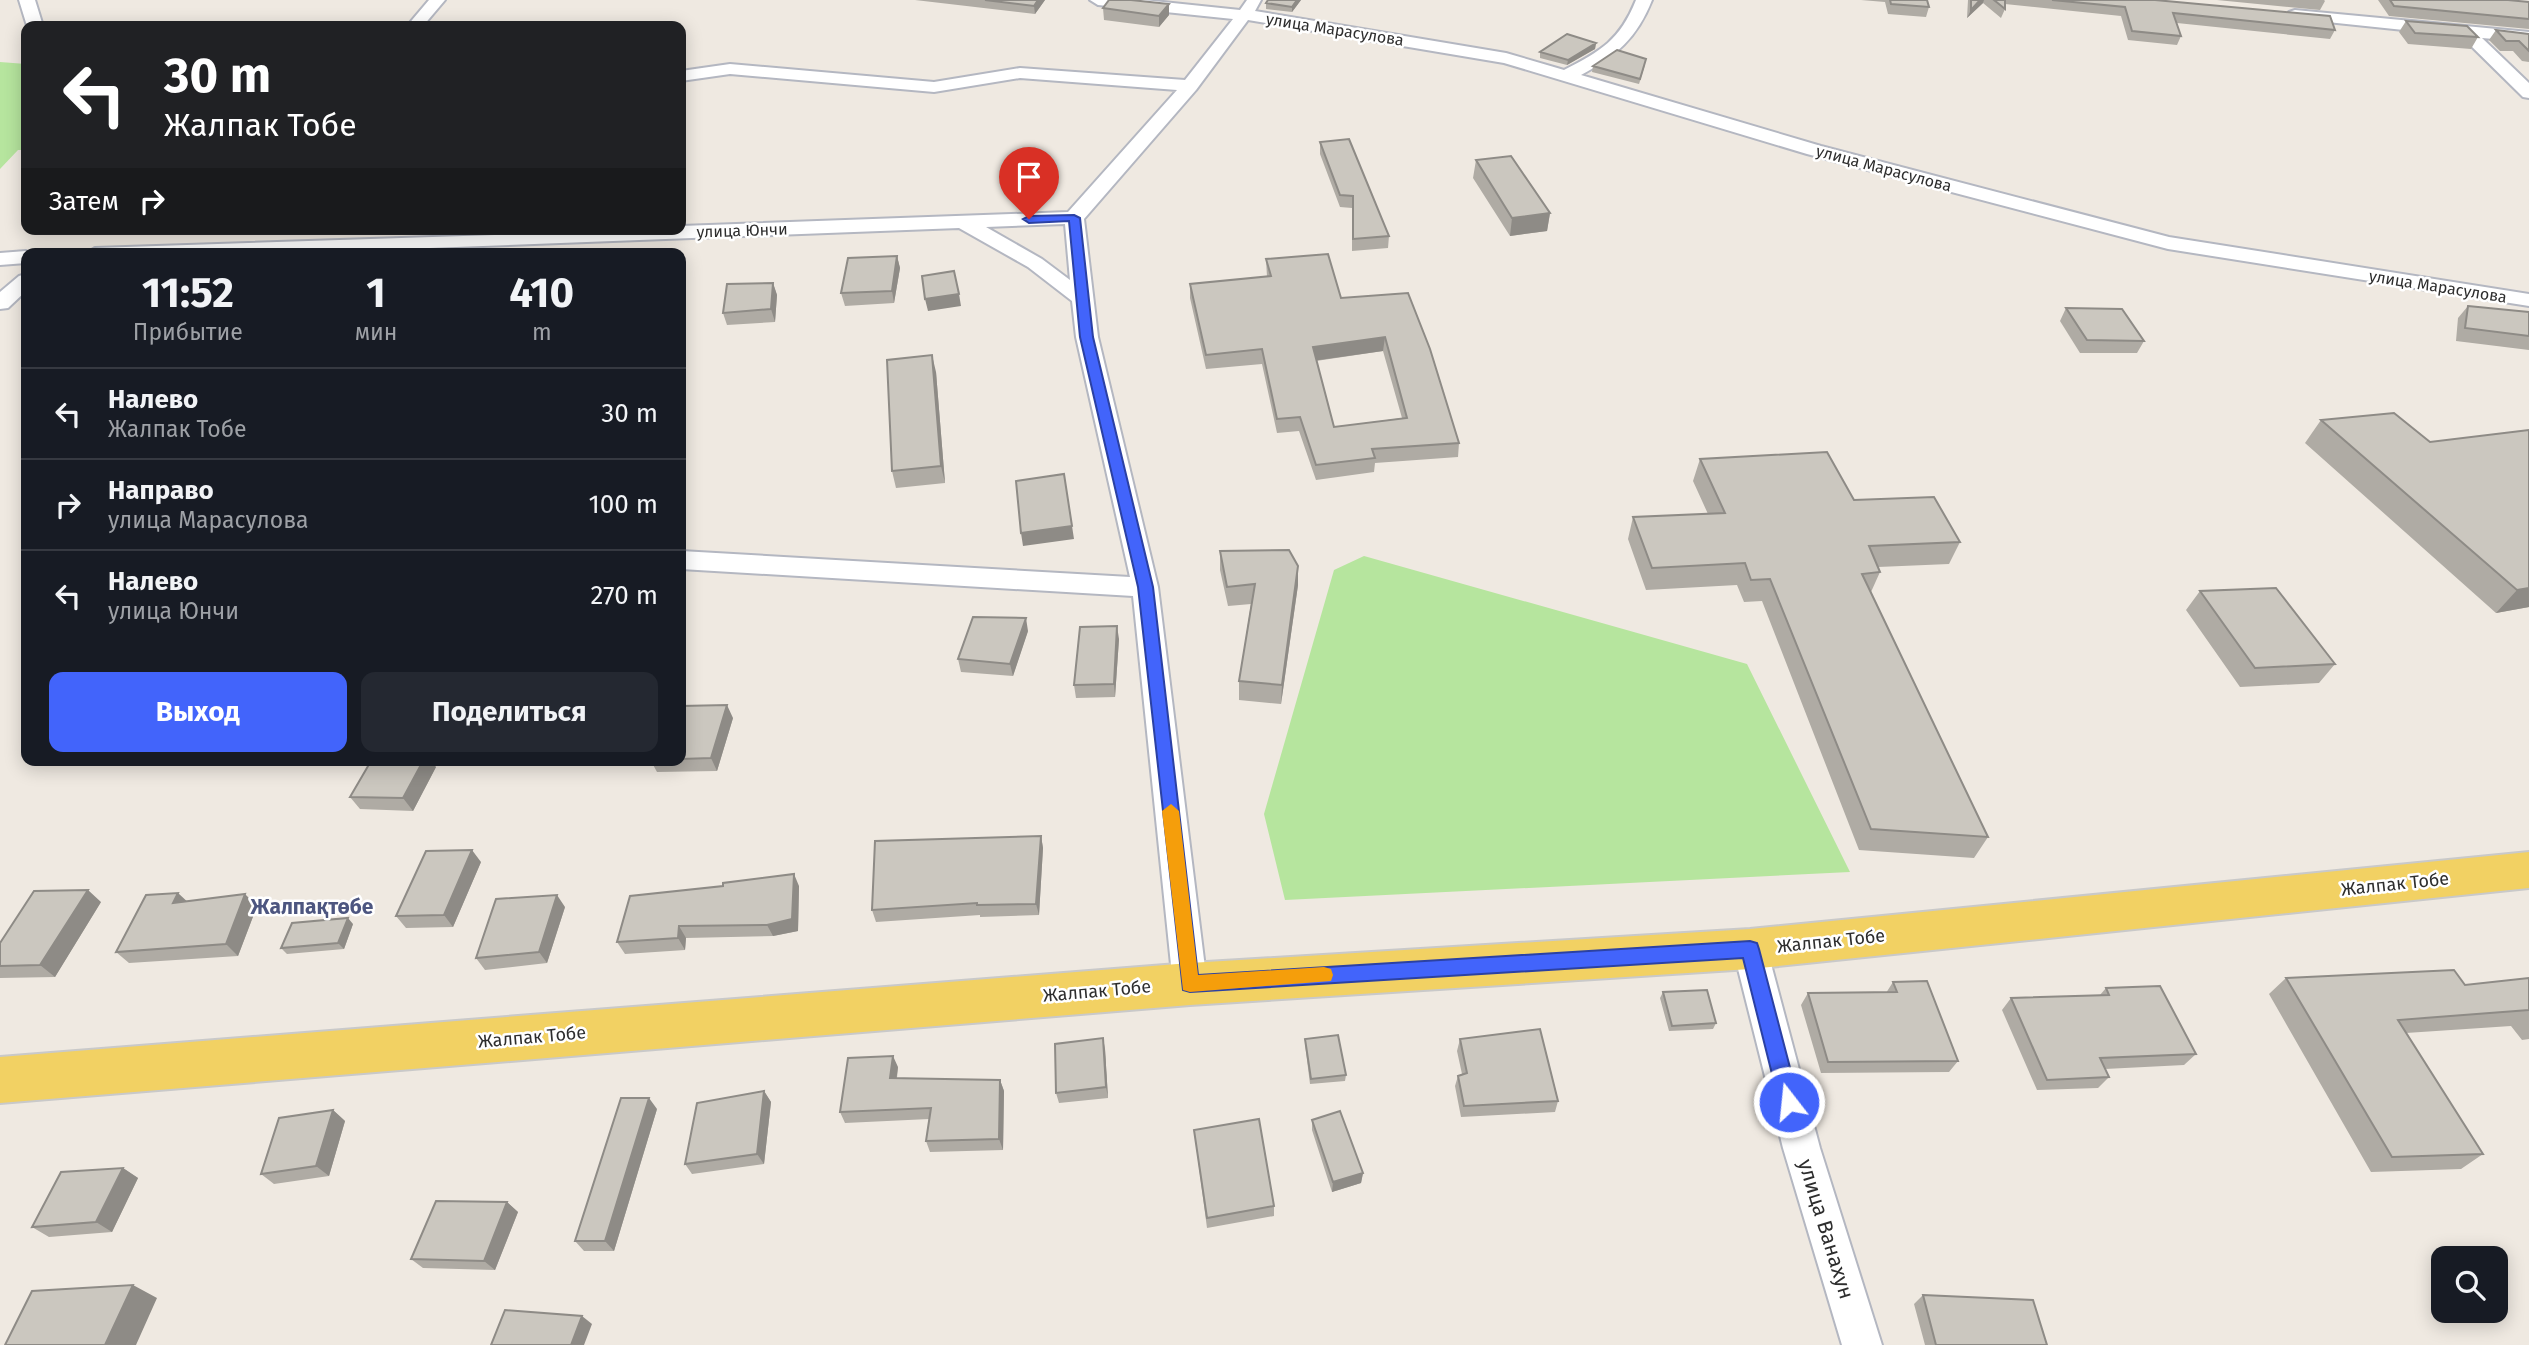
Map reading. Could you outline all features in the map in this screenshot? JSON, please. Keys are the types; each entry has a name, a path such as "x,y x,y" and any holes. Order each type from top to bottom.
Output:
{"main road":[{"name":"Жалпак Тобе","path":"0,1080 1190,984 1750,949 2529,870"}],"street":[{"path":"26,0 32,21"},
{"path":"419,21 437,0"},
{"path":"1098,0 1250,8"},
{"path":"1566,76 1609,53 1634,29 1644,0"},
{"name":"улица Марасулова","path":"1074,218 1190,86 1250,8 1506,58 1814,150 2168,243 2529,300"},
{"path":"2276,13 2529,37"},
{"path":"2466,31 2529,93"},
{"path":"686,75 730,69 934,87 1020,73 1190,86"},
{"path":"1074,218 1080,297 1087,337 1146,587 1190,984"},
{"name":"улица Юнчи","path":"686,231 1074,218"},
{"path":"960,221 1035,263 1080,297"},
{"path":"241,246 250,235"},
{"name":"улица Юнчи","path":"204,248 557,235"},
{"path":"0,259 21,257"},
{"path":"0,303 21,284"},
{"path":"686,560 1146,587"},
{"name":"улица Ванахун","path":"1750,949 1774,1051 1829,1245 1862,1345"}],"green space":[{"path":"0,62 21,64 21,150 0,169"},
{"path":"1364,556 1747,664 1850,872 1285,900 1264,814 1334,570"}],"building":[{"path":"985,0 1038,0 1034,6"},
{"path":"1109,0 1169,4 1159,16 1103,8"},
{"path":"1268,0 1297,0 1292,7 1266,3"},
{"path":"1890,0 1927,0 1929,7 1891,4"},
{"path":"1971,0 1980,0 1971,10"},
{"path":"1994,0 2005,0 2005,9"},
{"path":"2052,0 2155,0 2330,16 2335,30 2173,13 2181,36 2132,31 2125,7"},
{"path":"2390,0 2529,2 2529,19 2394,6"},
{"path":"2406,21 2467,26 2478,37 2415,33"},
{"path":"2496,30 2529,34 2529,51 2519,41 2506,41"},
{"path":"1567,34 1596,43 1568,60 1540,52"},
{"path":"1617,50 1646,59 1640,79 1593,66"},
{"path":"1349,139 1389,236 1353,239 1353,196 1340,195 1320,142"},
{"path":"1511,156 1550,213 1512,218 1476,160"},
{"path":"1328,254 1341,298 1408,293 1430,349 1459,443 1372,449 1375,458 1316,465 1300,417 1277,419 1262,349 1206,355 1190,284 1271,276 1266,259","holes":["1385,337 1407,418 1334,427 1313,347"]},
{"path":"897,256 892,291 841,293 848,258"},
{"path":"954,271 959,294 925,299 922,276"},
{"path":"773,283 771,309 723,313 727,284"},
{"path":"2468,306 2529,312 2529,336 2465,328"},
{"path":"2066,308 2122,309 2144,341 2087,340"},
{"path":"932,355 941,466 892,471 887,360"},
{"path":"2394,413 2430,442 2529,430 2529,588 2517,590 2321,420"},
{"path":"1827,452 1854,500 1934,497 1960,542 1869,546 1880,572 1862,574 1988,837 1871,829 1770,579 1751,580 1745,563 1652,568 1633,517 1725,513 1700,459"},
{"path":"1064,474 1072,526 1021,533 1016,481"},
{"path":"1289,550 1298,566 1282,685 1239,681 1255,584 1227,587 1220,551"},
{"path":"2276,588 2335,664 2255,668 2200,591"},
{"path":"973,617 1026,618 1010,664 958,659"},
{"path":"1117,626 1114,684 1074,685 1080,627"},
{"path":"727,705 711,758 686,759 686,706"},
{"path":"368,766 420,766 403,798 350,797"},
{"path":"1041,836 1036,904 977,903 872,910 875,841"},
{"path":"472,850 444,915 396,916 426,851"},
{"path":"794,874 792,919 767,925 679,926 678,938 617,942 630,896 723,886 723,883"},
{"path":"88,890 40,965 0,966 0,943 34,891"},
{"path":"178,893 173,903 245,894 226,944 116,952 146,895"},
{"path":"557,895 539,952 476,958 496,899"},
{"path":"348,918 338,943 281,948 292,923"},
{"path":"2454,970 2465,985 2529,978 2529,1010 2398,1020 2483,1154 2392,1157 2286,978"},
{"path":"1927,981 1958,1061 1828,1062 1808,993 1897,992 1893,982"},
{"path":"2160,986 2196,1054 2100,1058 2109,1077 2047,1080 2011,998 2109,995 2106,988"},
{"path":"1707,990 1716,1023 1672,1026 1663,992"},
{"path":"1540,1029 1558,1101 1464,1106 1458,1076 1467,1073 1460,1039"},
{"path":"1338,1035 1346,1075 1311,1079 1305,1039"},
{"path":"1103,1038 1106,1087 1056,1093 1055,1044"},
{"path":"893,1056 890,1078 1000,1080 999,1139 926,1141 931,1108 840,1112 848,1058"},
{"path":"764,1091 757,1154 685,1164 697,1103"},
{"path":"621,1098 649,1098 605,1241 575,1241"},
{"path":"333,1110 316,1166 261,1174 279,1118"},
{"path":"1340,1111 1363,1173 1333,1182 1312,1120"},
{"path":"1259,1119 1274,1206 1207,1218 1194,1130"},
{"path":"123,1168 96,1222 32,1227 61,1172"},
{"path":"436,1201 507,1202 484,1261 411,1259"},
{"path":"133,1285 105,1345 5,1345 32,1291"},
{"path":"1923,1295 2033,1300 2047,1345 1936,1345"},
{"path":"505,1310 582,1316 571,1345 491,1345"}],"slow traffic":[{"path":"1171,811 1190,984 1324,975"}],"district":[{"name":"Жалпақтөбе","path":"312,907"}],"route":[{"path":"1029,219 1074,218 1080,297 1087,337 1146,587 1190,984 1750,949 1789,1102"}]}
